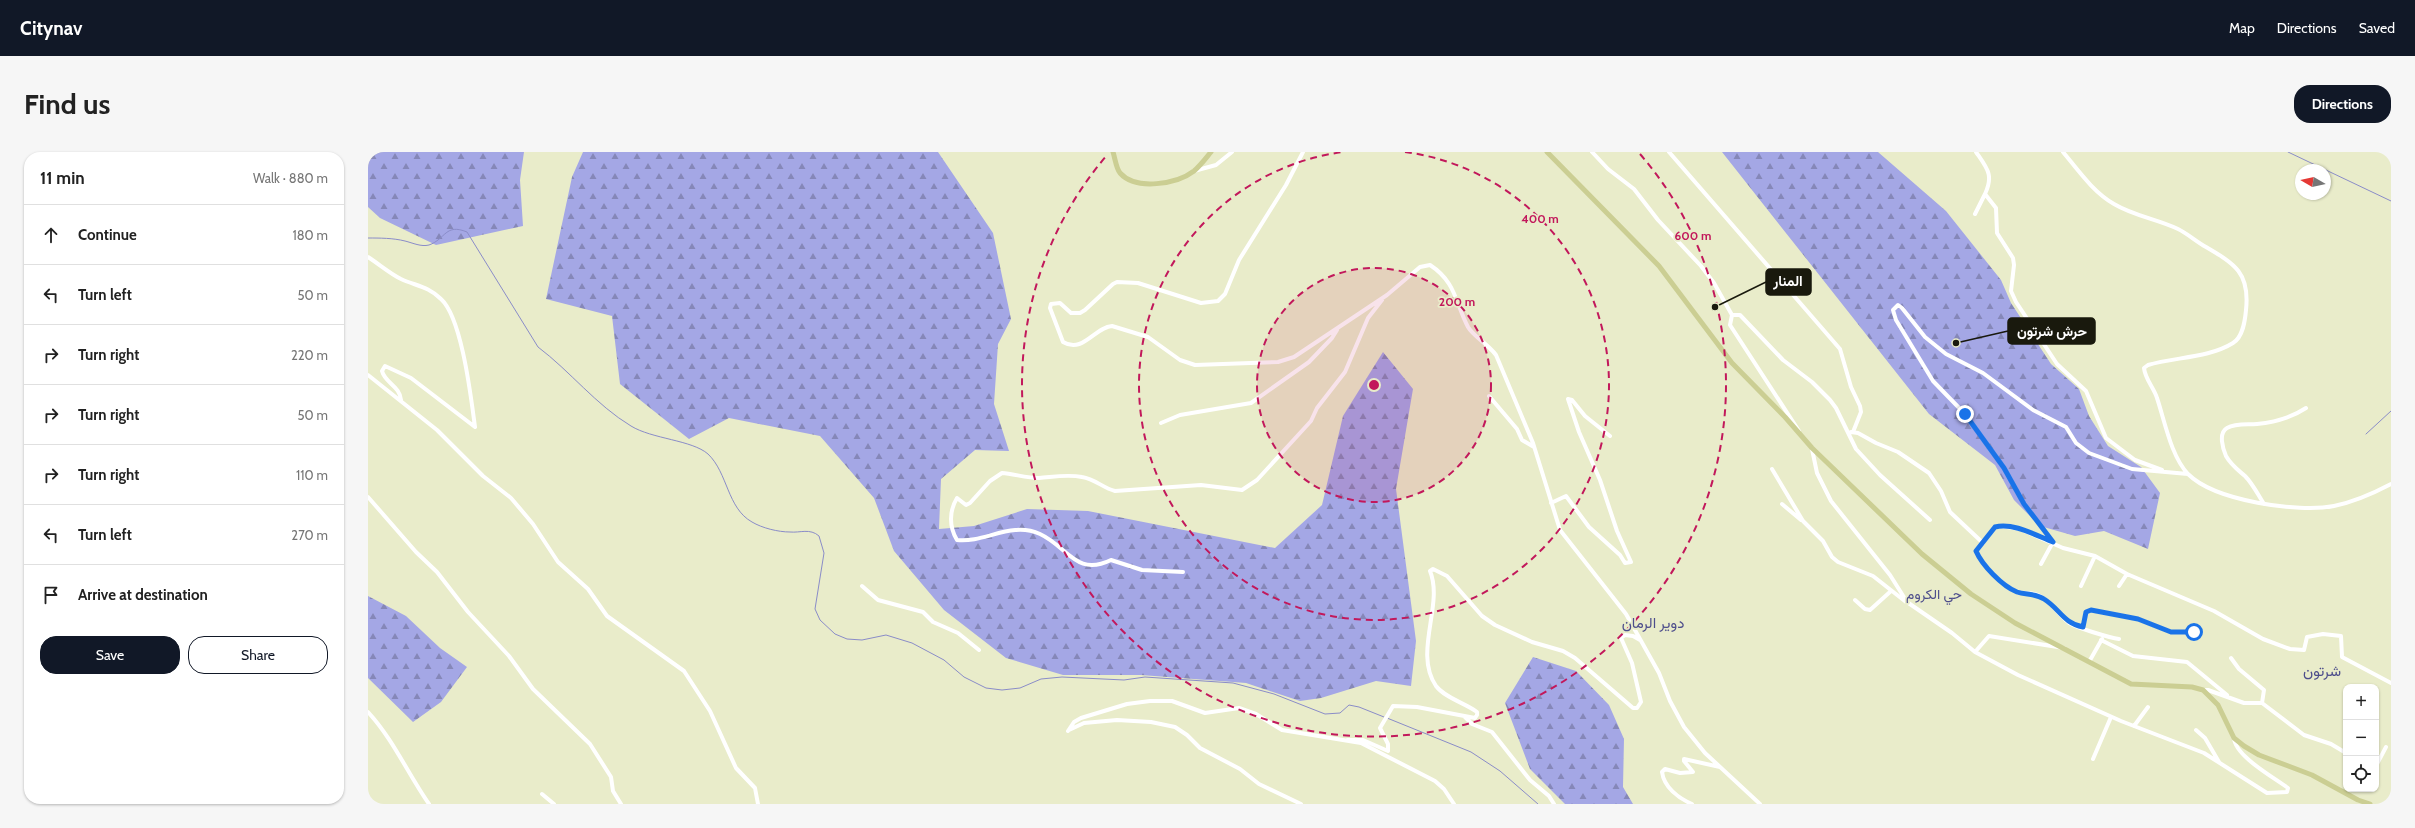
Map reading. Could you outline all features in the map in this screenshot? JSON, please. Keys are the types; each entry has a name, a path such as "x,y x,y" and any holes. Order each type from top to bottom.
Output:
{"main road":[{"path":"1113,152 1122,174 1138,182 1166,182 1194,171 1211,152"},
{"path":"1547,152 1659,266 1727,357 1801,434 1812,448 1922,554 1971,594 2015,623 2131,684 2192,687 2203,690 2218,705 2234,738 2259,755 2312,775 2358,800 2370,804"}],"street":[{"path":"1194,171 1216,165 1232,152"},
{"path":"1303,152 1286,185 1239,260 1225,294 1218,300 1200,303 1170,292 1122,281 1113,284 1080,313 1068,312 1056,302 1051,304 1050,308 1060,338 1066,344 1086,341 1102,330 1112,326 1148,337 1160,344 1180,360 1194,365 1244,365 1288,360 1337,330 1387,295 1420,267 1430,265 1441,272 1450,283 1468,328 1490,346 1496,355 1534,447 1560,530 1626,614 1642,641 1684,727 1720,767 1760,804"},
{"path":"1592,152 1608,169 1634,189 1658,220 1701,266 1714,283 1732,315 1730,325 1765,376 1801,434"},
{"path":"1669,152 1840,349 1851,387 1860,406 1861,412 1851,432"},
{"path":"1975,214 1990,182 1989,175 1976,152"},
{"path":"2063,152 2075,170 2113,204 2140,216 2180,229 2233,263 2242,276 2247,306 2243,329 2237,340 2219,349 2156,362 2144,368 2146,378 2157,397 2175,452 2188,474"},
{"path":"1985,194 1996,208 1997,233 2013,258 2014,265 2010,291 2027,321 2057,364 2086,391 2106,438 2135,460 2168,472"},
{"path":"368,257 398,278 428,289 440,297 449,308 467,368 475,427 411,378 385,366 382,371 383,376 399,391 401,400"},
{"path":"1184,572 1142,570 1111,560 1100,565 1089,567 1078,562 1056,543 1039,533 1011,529 968,541 956,540 951,531 952,507 957,498 966,505 970,503 990,481 1002,473 1038,478 1064,475 1082,477 1100,482 1109,490 1115,491 1201,485 1235,490 1247,488 1257,480 1311,421 1317,408 1345,372 1368,318 1387,295"},
{"path":"2053,542 2024,504 2004,468 1965,414 1933,381 1896,320 1893,310 1894,307 1898,305 1902,308 1925,337 1946,354 1983,374 2033,410 2066,427 2076,443 2089,453 2119,466 2188,474 2215,490 2245,501 2308,508 2333,506 2391,484"},
{"path":"1732,315 1740,315 1783,360 1812,382 1830,400 1851,432 1856,449 1880,475 1930,520"},
{"path":"1161,423 1180,415 1251,403 1309,362 1329,341 1337,330"},
{"path":"368,375 437,430 483,476 516,503 558,562 588,589 607,616 684,671 710,711 736,768 758,793 758,804"},
{"path":"1489,396 1517,429 1522,440 1534,447"},
{"path":"1551,503 1566,496 1589,527 1620,555 1625,563 1631,562 1617,531 1600,480 1579,432 1568,399 1572,400 1585,416 1610,436"},
{"path":"2264,504 2246,477 2234,467 2226,457 2221,438 2223,432 2226,428 2238,425 2276,421 2293,416 2306,408"},
{"path":"1851,432 1898,452 1929,473 1941,490 1950,512 1983,543"},
{"path":"1812,448 1817,473 1831,501 1890,575 1907,602"},
{"path":"1772,469 1803,521"},
{"path":"368,497 416,552 437,572 465,609 509,656 533,690 590,744 611,777 614,791 621,804"},
{"path":"1782,504 1803,521 1823,541 1837,561 1867,572 1891,591 1952,633 1975,652 2018,675 2111,717 2204,753 2267,793 2287,792 2289,790 2247,758 2234,745 2234,738"},
{"path":"2228,696 2187,662 2133,656 2083,627 2070,624 2057,609 2038,595 2019,593 2006,585 1977,555 1976,551 1995,527 2000,526 2020,529 2053,542 2063,548 2095,556 2127,574 2214,611 2277,646 2304,650 2307,637 2323,634 2341,636 2342,657 2391,683"},
{"path":"2041,564 2053,542"},
{"path":"2081,586 2095,556"},
{"path":"1348,740 1363,740 1388,751 1388,744 1380,728 1393,706 1399,705 1475,718 1477,712 1436,686 1430,672 1428,636 1435,586 1430,571 1433,569 1447,576 1482,616 1495,625 1532,642 1563,651 1575,658 1633,708 1637,708 1641,702 1632,663 1621,638 1622,635 1633,636 1642,641"},
{"path":"2119,586 2127,574"},
{"path":"862,586 878,600 924,612 933,622 958,633 979,650"},
{"path":"1855,600 1866,610 1870,610 1891,591"},
{"path":"2083,627 2086,612 2091,610 2138,619 2171,632 2194,632"},
{"path":"1975,652 1989,636 2064,648"},
{"path":"2102,638 2119,639"},
{"path":"2089,662 2102,638"},
{"path":"2231,658 2239,669 2264,690 2262,703"},
{"path":"2203,690 2228,696 2244,703 2262,703 2304,735 2331,744 2343,751"},
{"path":"1301,804 1259,784 1240,768 1200,748 1182,731 1170,726 1133,720 1098,720 1084,723 1068,731 1074,722 1087,716 1127,704 1166,700 1180,703 1205,713 1239,708 1256,714 1282,730 1348,740 1361,744 1430,778 1444,789 1454,804"},
{"path":"2134,726 2148,707"},
{"path":"368,712 400,757 413,782 429,804"},
{"path":"1464,716 1472,724 1492,732 1530,780 1548,796 1554,804"},
{"path":"2093,759 2111,717"},
{"path":"2196,730 2205,738 2220,764"},
{"path":"2379,762 2386,747"},
{"path":"1692,804 1678,796 1666,785 1663,781 1662,772 1665,770 1680,773 1693,772 1684,762 1684,759 1720,767"},
{"path":"542,794 554,804"}],"green space":[{"path":"368,152 524,152 520,180 523,226 436,245 380,218 368,207"},
{"path":"583,152 938,152 993,233 1011,319 998,344 994,404 1009,451 975,450 941,479 939,529 974,526 1027,509 1088,511 1275,548 1322,505 1343,416 1383,352 1413,389 1396,489 1416,641 1411,686 1376,681 1321,698 1300,701 1246,683 1141,675 1063,675 1006,658 944,610 894,551 874,498 820,436 729,418 689,439 620,384 612,316 546,299 572,177"},
{"path":"1722,152 1878,152 1946,211 2001,280 2011,303 2051,364 2079,389 2089,416 2108,446 2141,467 2160,493 2148,549 2104,531 2075,536 2040,526 2014,500 1995,465 1929,414"},
{"path":"368,596 406,616 440,648 467,667 441,702 413,722 368,678"},
{"path":"1533,657 1576,671 1609,705 1624,739 1623,787 1633,804 1565,804 1530,769 1505,703"}],"waterway":[{"path":"2288,152 2391,201"},
{"path":"368,238 396,239 420,245 429,245 454,229 467,232 538,347 550,356 606,408 631,426 650,434 682,442 701,449 708,454 720,471 737,508 752,522 765,528 785,532 809,531 819,536 824,553 815,609 820,620 835,634 847,639 862,640 886,635 912,643 944,660 964,677 986,688 1002,690 1020,688 1041,679 1062,677 1124,680 1145,677 1233,683 1274,694 1325,714 1340,713 1349,705 1359,707 1384,717"},
{"path":"2366,434 2391,411"},
{"path":"1387,718 1471,752 1500,771 1538,804"}],"place":[{"name":"المنار","path":"1715,307"},
{"name":"حرش شرتون","path":"1956,343"}],"district":[{"name":"حي الكروم","path":"1934,594"},
{"name":"دوير الرمان","path":"1653,623"},
{"name":"شرتون","path":"2322,671"}],"route":[{"path":"1965,414 2004,468 2024,504 2048,533 2053,542 2020,529 2000,526 1995,527 1976,551 1977,555 1999,579 2019,593 2033,593 2046,600 2057,609 2070,624 2083,627 2086,612 2091,610 2138,619 2171,632 2194,632"}]}
